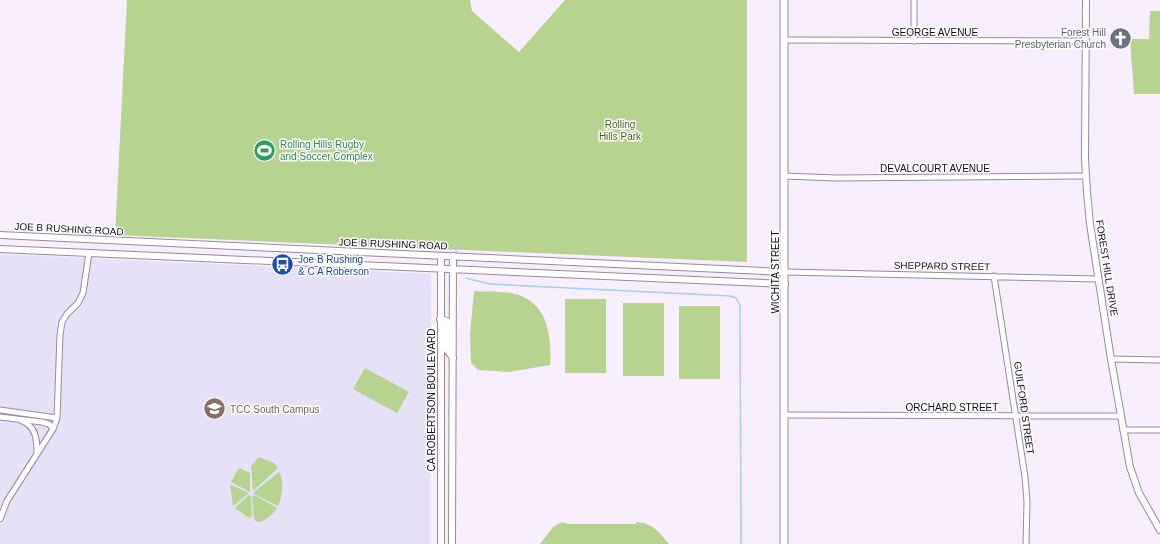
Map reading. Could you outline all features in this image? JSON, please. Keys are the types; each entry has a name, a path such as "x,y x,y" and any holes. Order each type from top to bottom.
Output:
{"main road":[{"name":"WICHITA STREET","path":"784,0 784,544"}],"street":[{"path":"914,0 914,41"},
{"name":"FOREST HILL DRIVE","path":"1086,0 1086,176 1090,224 1120,416 1134,482 1143,502 1160,530"},
{"name":"GEORGE AVENUE","path":"784,40 1086,41"},
{"name":"DEVALCOURT AVENUE","path":"784,176 836,178 1086,176"},
{"name":"JOE B RUSHING ROAD","path":"0,236 785,272"},
{"path":"0,519 7,501 53,429 57,418 60,335 62,322 78,303 83,293 90,240"},
{"path":"202,246 202,258"},
{"path":"0,249 785,284"},
{"path":"293,262 294,250"},
{"name":"CA ROBERTSON BOULEVARD","path":"441,256 441,544"},
{"path":"452,544 454,393 453,256"},
{"name":"SHEPPARD STREET","path":"785,272 1099,279"},
{"name":"GUILFORD STREET","path":"994,276 1025,477 1026,544"},
{"path":"440,319 447,321 447,350 453,358"},
{"path":"1111,359 1160,360"},
{"path":"441,393 454,393"},
{"path":"0,410 57,418"},
{"name":"ORCHARD STREET","path":"784,415 1120,416"},
{"path":"0,417 42,422 49,424 53,429"},
{"path":"16,419 27,422 34,430 37,454"},
{"path":"1123,430 1160,430"},
{"path":"442,459 453,459"}],"shaded area":[{"name":"TCC South Campus","path":"0,254 431,274 430,544 0,544"}],"green space":[{"name":"Rolling Hills Park","path":"127,0 470,0 472,11 519,52 565,0 747,0 747,262 115,235"},
{"path":"1150,11 1160,11 1160,94 1134,94 1130,39 1149,39"},
{"path":"474,291 511,293 523,297 533,303 540,310 548,330 550,341 550,365 509,372 478,370 471,363 470,334"},
{"path":"565,299 606,299 606,373 565,373"},
{"path":"623,303 664,303 664,376 623,376"},
{"path":"679,306 720,306 720,379 679,379"},
{"path":"365,368 409,392 397,413 353,389"},
{"path":"259,457 274,463 278,468 253,491 251,466"},
{"path":"239,468 250,473 250,492 231,482"},
{"path":"279,472 282,480 282,489 278,506 254,494 254,492"},
{"path":"231,485 249,493 233,506 230,486"},
{"path":"249,495 251,496 252,516 249,518 235,508"},
{"path":"254,495 277,508 268,517 257,522 254,519 252,496"},
{"path":"562,522 568,524 636,524 636,522 647,524 655,529 669,544 540,544 553,527"}],"waterway":[{"path":"456,253 457,245"},
{"path":"466,278 490,284 730,296 736,298 740,305 741,544"}],"place":[{"name":"Forest Hill Presbyterian Church","path":"1121,38"},
{"name":"Rolling Hills Rugby and Soccer Complex","path":"265,150"},
{"name":"Joe B Rushing & C A Roberson","path":"282,265"},
{"name":"TCC South Campus","path":"215,409"}]}
